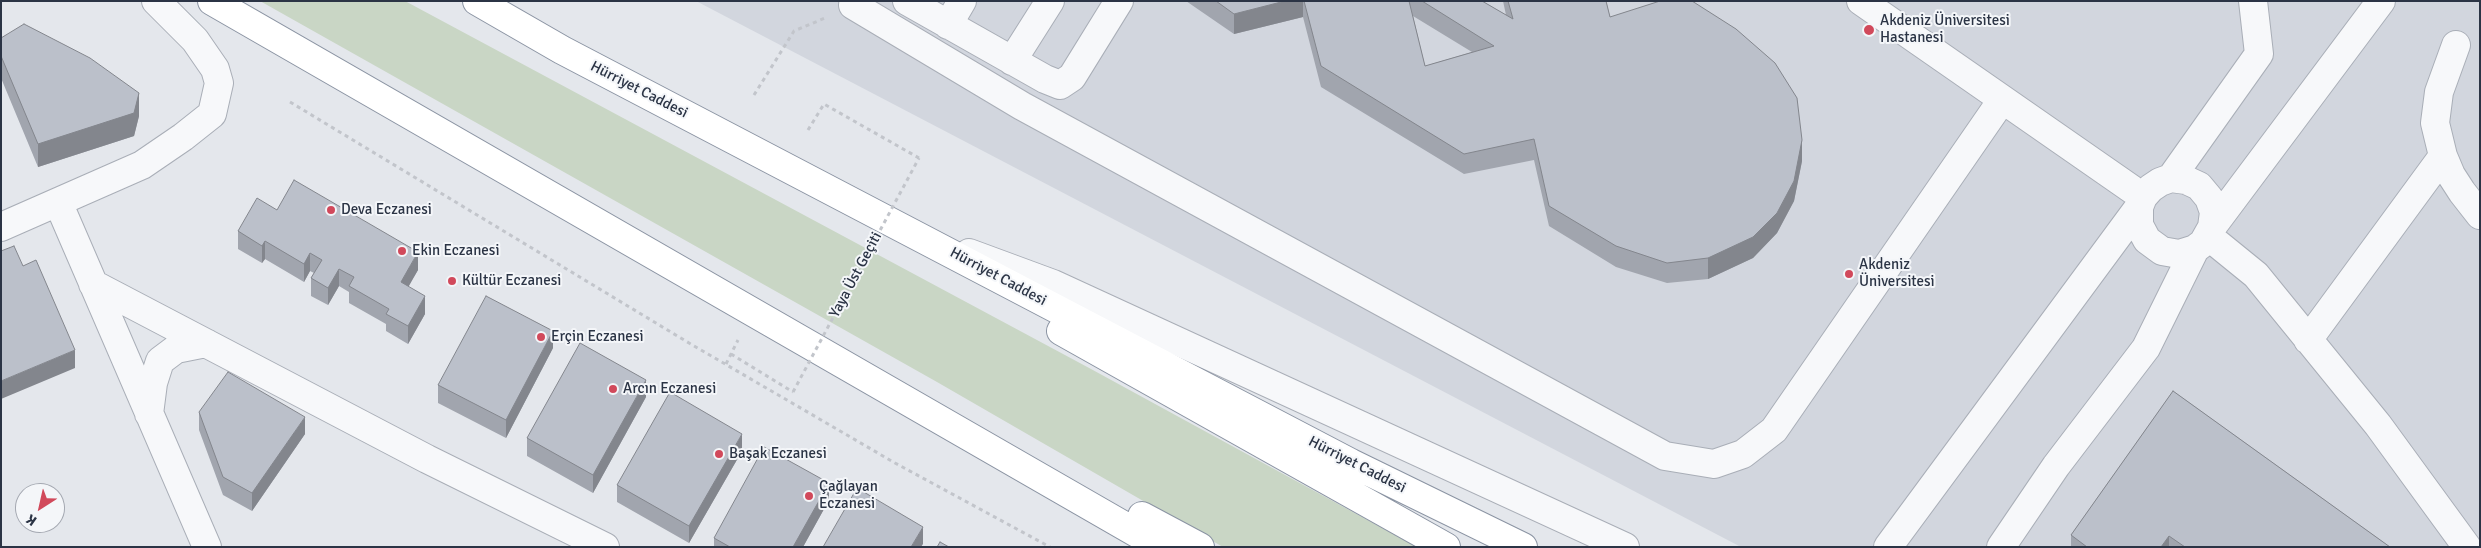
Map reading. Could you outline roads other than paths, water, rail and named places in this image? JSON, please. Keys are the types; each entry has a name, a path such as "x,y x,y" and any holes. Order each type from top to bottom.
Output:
{"highway":[{"path":"212,1 1161,547"},
{"name":"Hürriyet Caddesi","path":"477,1 562,50 1351,463 1523,547"},
{"path":"562,50 1446,547"},
{"path":"565,203 1200,547"}],"street":[{"path":"1,227 142,165 183,137 212,114 219,84 215,69 195,40 156,1"},
{"path":"907,1 1012,61 1060,85 1072,77 1119,1"},
{"path":"948,25 962,1"},
{"path":"1012,61 1050,1"},
{"path":"1861,1 2002,100 2141,202"},
{"path":"2171,178 2259,54 2253,1"},
{"path":"2141,202 2140,225 2147,240 2162,251 2178,254 2205,237 2381,1"},
{"path":"854,3 1022,106 1665,456 1714,464 1743,454 1774,430 2002,100"},
{"path":"2456,45 2446,68 2436,108 2435,123 2443,156 2462,192 2480,215"},
{"path":"2308,340 2443,156"},
{"path":"1888,547 2141,202 2160,182 2171,178 2186,180 2199,186 2209,198 2214,212 2205,237 2146,348 2056,466 2001,547"},
{"path":"58,202 207,547"},
{"path":"911,231 1052,284 1624,547"},
{"path":"2205,237 2256,275 2378,425 2467,547"},
{"path":"93,284 426,459 605,547"},
{"path":"149,414 152,382 160,361 176,349 206,343"}],"place":[{"name":"Akdeniz Üniversitesi Hastanesi","path":"1869,30"},
{"name":"Deva Eczanesi","path":"331,210"},
{"name":"Ekin Eczanesi","path":"402,251"},
{"name":"Akdeniz Üniversitesi","path":"1849,274"},
{"name":"Kültür Eczanesi","path":"452,281"},
{"name":"Erçin Eczanesi","path":"541,337"},
{"name":"Arcın Eczanesi","path":"613,389"},
{"name":"Başak Eczanesi","path":"719,454"},
{"name":"Çağlayan Eczanesi","path":"809,496"}]}
